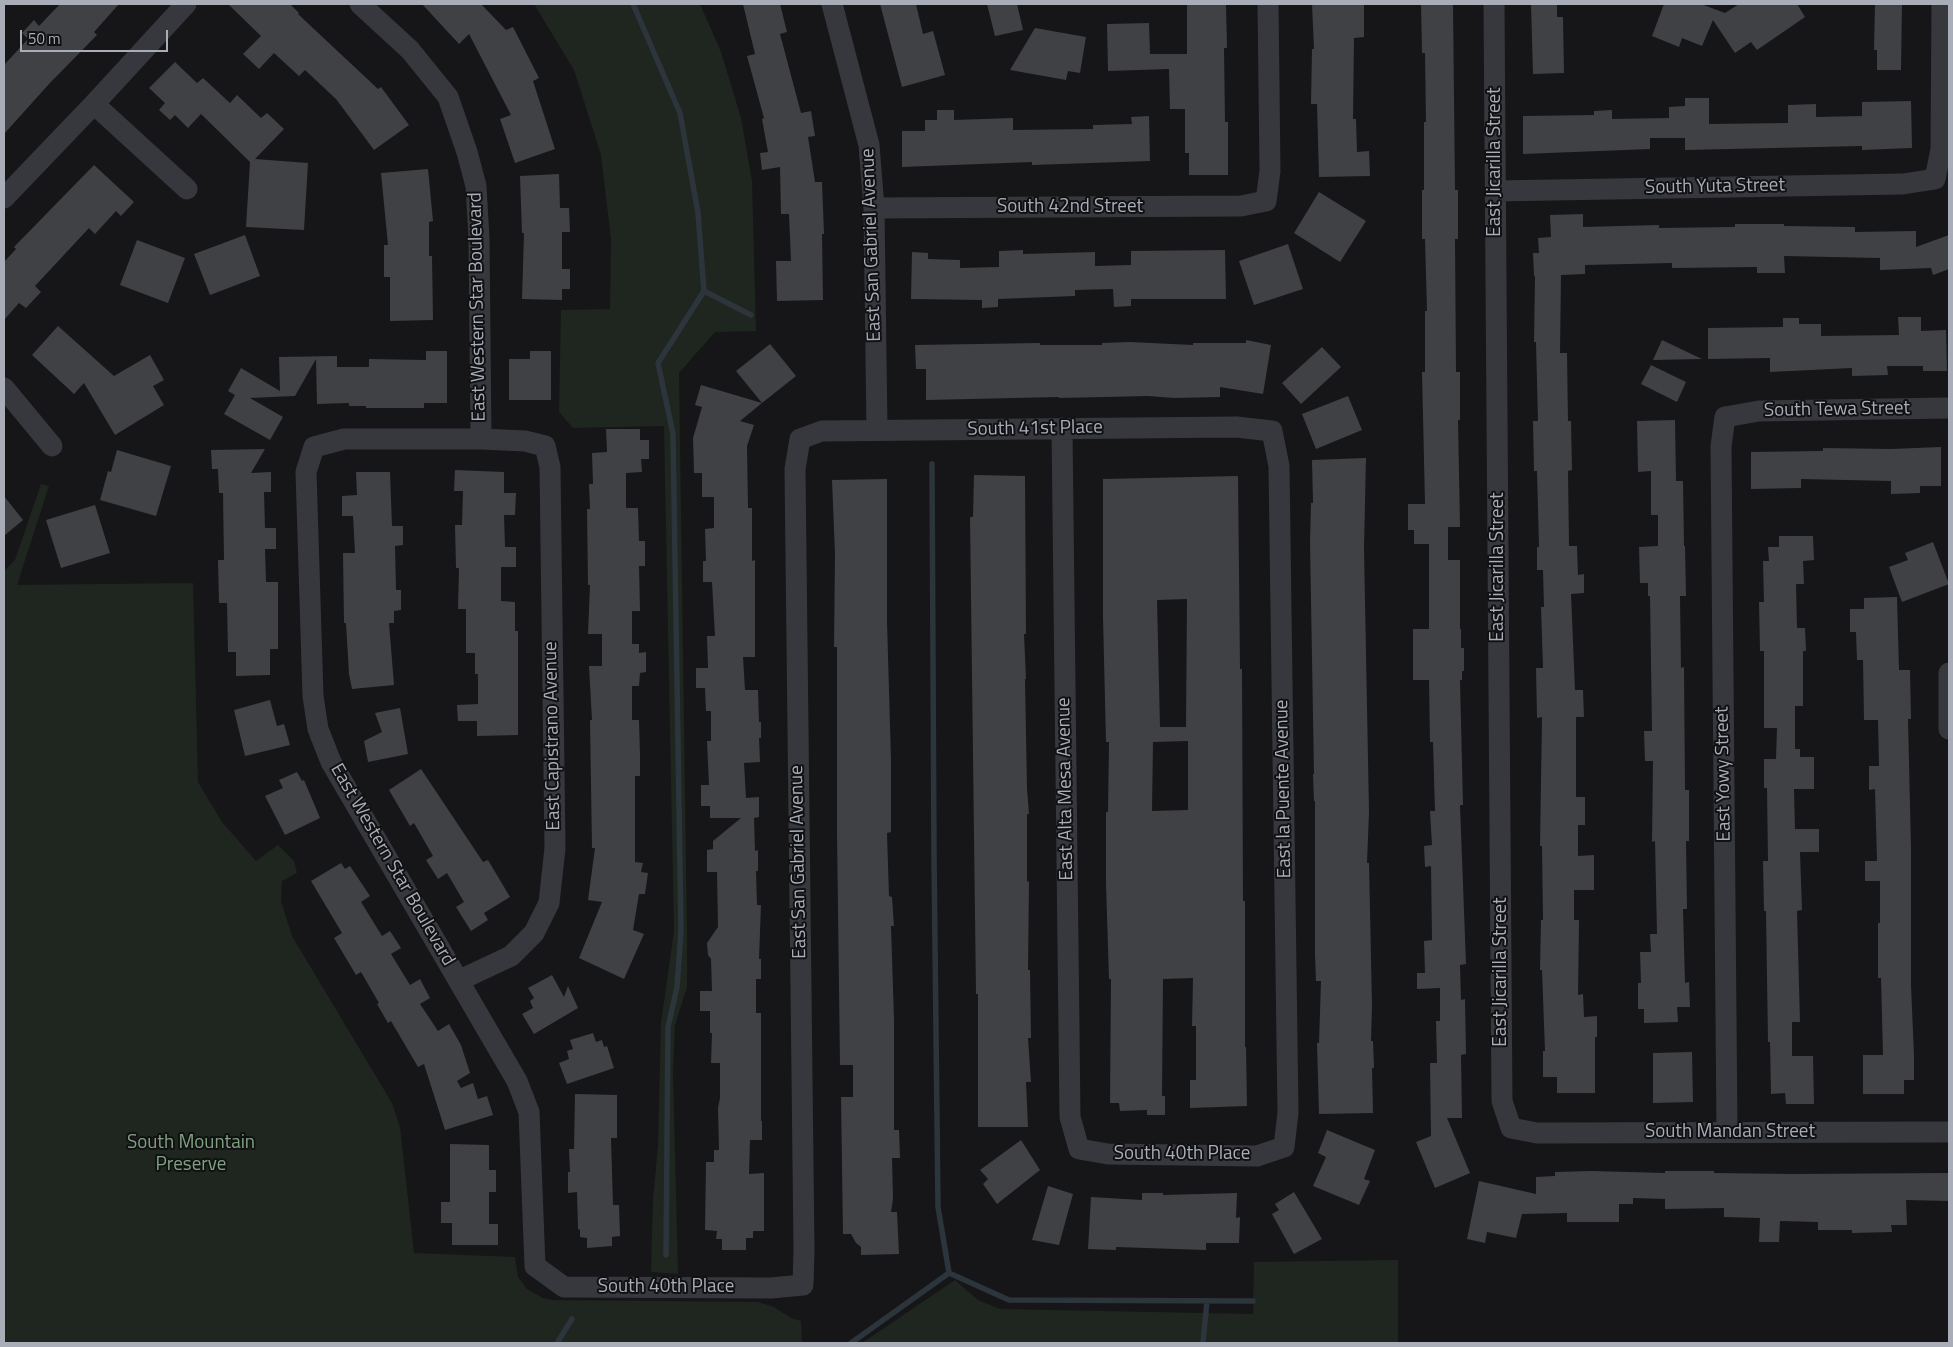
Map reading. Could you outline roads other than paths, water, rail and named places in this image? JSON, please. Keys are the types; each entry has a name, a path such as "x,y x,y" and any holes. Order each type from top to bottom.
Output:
{"street":[{"path":"4,198 186,4"},
{"name":"East Western Star Boulevard","path":"360,4 410,50 448,97 467,152 476,186 479,238 481,439 344,439 314,448 306,472 313,696 318,729 331,762 460,980 517,1081 529,1112 535,1266"},
{"name":"East San Gabriel Avenue","path":"832,4 869,145 874,208 876,430"},
{"name":"South 42nd Street","path":"874,208 1241,206 1266,201 1270,171 1268,4"},
{"name":"East Jicarilla Street","path":"1494,4 1502,1101 1511,1128"},
{"name":"South Yuta Street","path":"1495,190 1903,184 1934,179 1941,149 1942,4"},
{"path":"94,104 187,189"},
{"path":"4,388 52,446"},
{"name":"South Tewa Street","path":"1725,417 1760,411 1949,408"},
{"name":"East Yowy Street","path":"1725,417 1721,446 1727,1132"},
{"name":"South 41st Place","path":"800,439 822,430 1236,427 1272,431"},
{"name":"East Alta Mesa Avenue","path":"1062,428 1070,1117 1079,1148"},
{"name":"East la Puente Avenue","path":"1272,431 1279,466 1288,1113 1284,1147"},
{"name":"East Capistrano Avenue","path":"460,980 511,956 534,934 549,902 555,848 550,467 545,446 525,441 481,439"},
{"name":"East San Gabriel Avenue","path":"800,439 795,478 803,1285"},
{"path":"1949,673 1949,729"},
{"name":"South Mandan Street","path":"1511,1128 1537,1133 1949,1132"},
{"name":"South 40th Place","path":"1079,1148 1108,1154 1257,1156 1284,1147"},
{"name":"South 40th Place","path":"535,1266 564,1287 771,1288 803,1285"}],"waterway":[{"path":"633,4 680,113 698,213 704,291 658,363 673,434 681,931 677,987 668,1027 666,1255"},
{"path":"704,291 751,315"},
{"path":"932,464 938,1207 949,1273 1009,1300 1253,1301"},
{"path":"851,1343 949,1273"},
{"path":"1203,1343 1207,1301"},
{"path":"557,1343 572,1319"}],"park label":[{"name":"South Mountain Preserve","path":"191,1154"}]}
